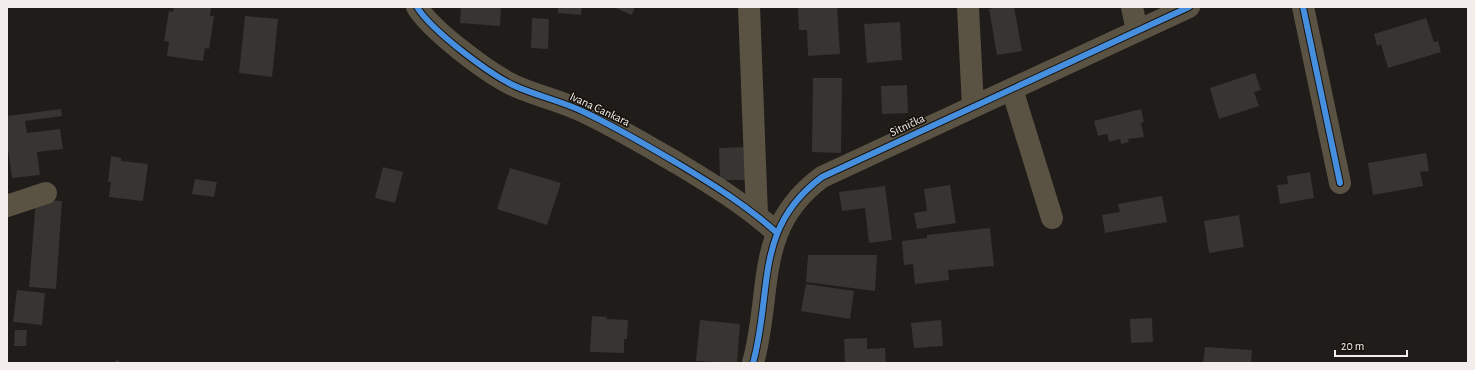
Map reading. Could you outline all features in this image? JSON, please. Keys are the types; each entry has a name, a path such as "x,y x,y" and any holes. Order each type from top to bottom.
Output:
{"street":[{"name":"Ivana Cankara","path":"417,7 438,32 514,86 582,111 632,136 718,187 757,215 776,232"},
{"path":"749,7 757,215"},
{"path":"968,7 972,107"},
{"path":"1132,7 1137,32"},
{"name":"Sitnička","path":"753,363 768,262 776,232 790,207 799,196 822,177 1189,7"},
{"path":"1303,7 1340,183"},
{"path":"1012,89 1052,218"},
{"path":"7,206 46,193"}],"building":[{"path":"174,7 211,7 210,16 214,16 209,49 205,48 203,61 167,56 169,42 164,41 169,11 173,12"},
{"path":"461,7 501,7 500,26 460,23"},
{"path":"558,7 582,7 581,15 558,13"},
{"path":"613,7 635,7 632,15"},
{"path":"798,7 837,7 840,54 808,56 807,30 799,30"},
{"path":"1014,7 1022,51 997,55 989,9"},
{"path":"245,16 278,19 272,77 239,73"},
{"path":"532,18 549,19 548,49 531,48"},
{"path":"1426,18 1434,42 1438,41 1441,52 1388,68 1381,44 1377,46 1374,34"},
{"path":"900,22 902,60 867,63 864,24"},
{"path":"1255,73 1261,90 1254,92 1259,106 1219,119 1210,88"},
{"path":"813,78 842,78 841,153 812,152"},
{"path":"907,85 908,113 882,114 881,86"},
{"path":"61,109 62,116 25,121 27,133 60,129 63,149 37,152 40,175 12,178 7,143 7,116"},
{"path":"1141,109 1144,122 1141,123 1144,137 1128,139 1129,142 1121,144 1120,139 1109,142 1107,134 1098,136 1094,121"},
{"path":"745,147 746,180 720,180 719,148"},
{"path":"1426,153 1429,171 1420,172 1423,186 1373,195 1368,163"},
{"path":"111,156 121,158 121,161 148,164 143,201 109,197 111,182 108,182"},
{"path":"383,167 403,172 395,203 375,198"},
{"path":"510,168 561,183 547,225 497,209"},
{"path":"1310,172 1314,198 1280,204 1277,185 1288,184 1287,176"},
{"path":"195,179 217,182 214,197 192,194"},
{"path":"950,185 956,223 917,229 914,213 927,211 924,189"},
{"path":"885,186 892,240 869,243 865,208 842,211 839,192"},
{"path":"1162,196 1167,222 1105,233 1102,215 1120,212 1118,204"},
{"path":"36,199 62,201 56,289 29,287"},
{"path":"1239,215 1244,247 1209,253 1204,221"},
{"path":"990,228 994,266 948,270 949,280 915,284 913,264 904,265 902,241 927,238 927,235"},
{"path":"808,255 877,255 875,291 806,282"},
{"path":"806,284 854,291 850,319 801,311"},
{"path":"17,290 45,293 42,325 13,322"},
{"path":"592,316 607,317 606,319 628,320 627,339 624,339 624,353 590,352"},
{"path":"1152,318 1153,342 1131,343 1130,319"},
{"path":"700,320 740,324 737,363 696,361"},
{"path":"941,320 943,346 914,348 911,323"},
{"path":"15,330 27,330 26,346 14,346"},
{"path":"867,338 867,349 885,348 886,363 845,363 844,339"},
{"path":"1205,347 1252,350 1251,363 1203,363"},
{"path":"116,360 125,363 115,363"}],"cycle path":[{"path":"417,7 435,28 462,51 491,72 515,86 576,108 631,136 716,187 741,204 776,232"},
{"path":"753,363 763,311 769,262 775,239 785,217 800,197 822,177 1189,7"},
{"path":"1303,7 1340,183"}]}
